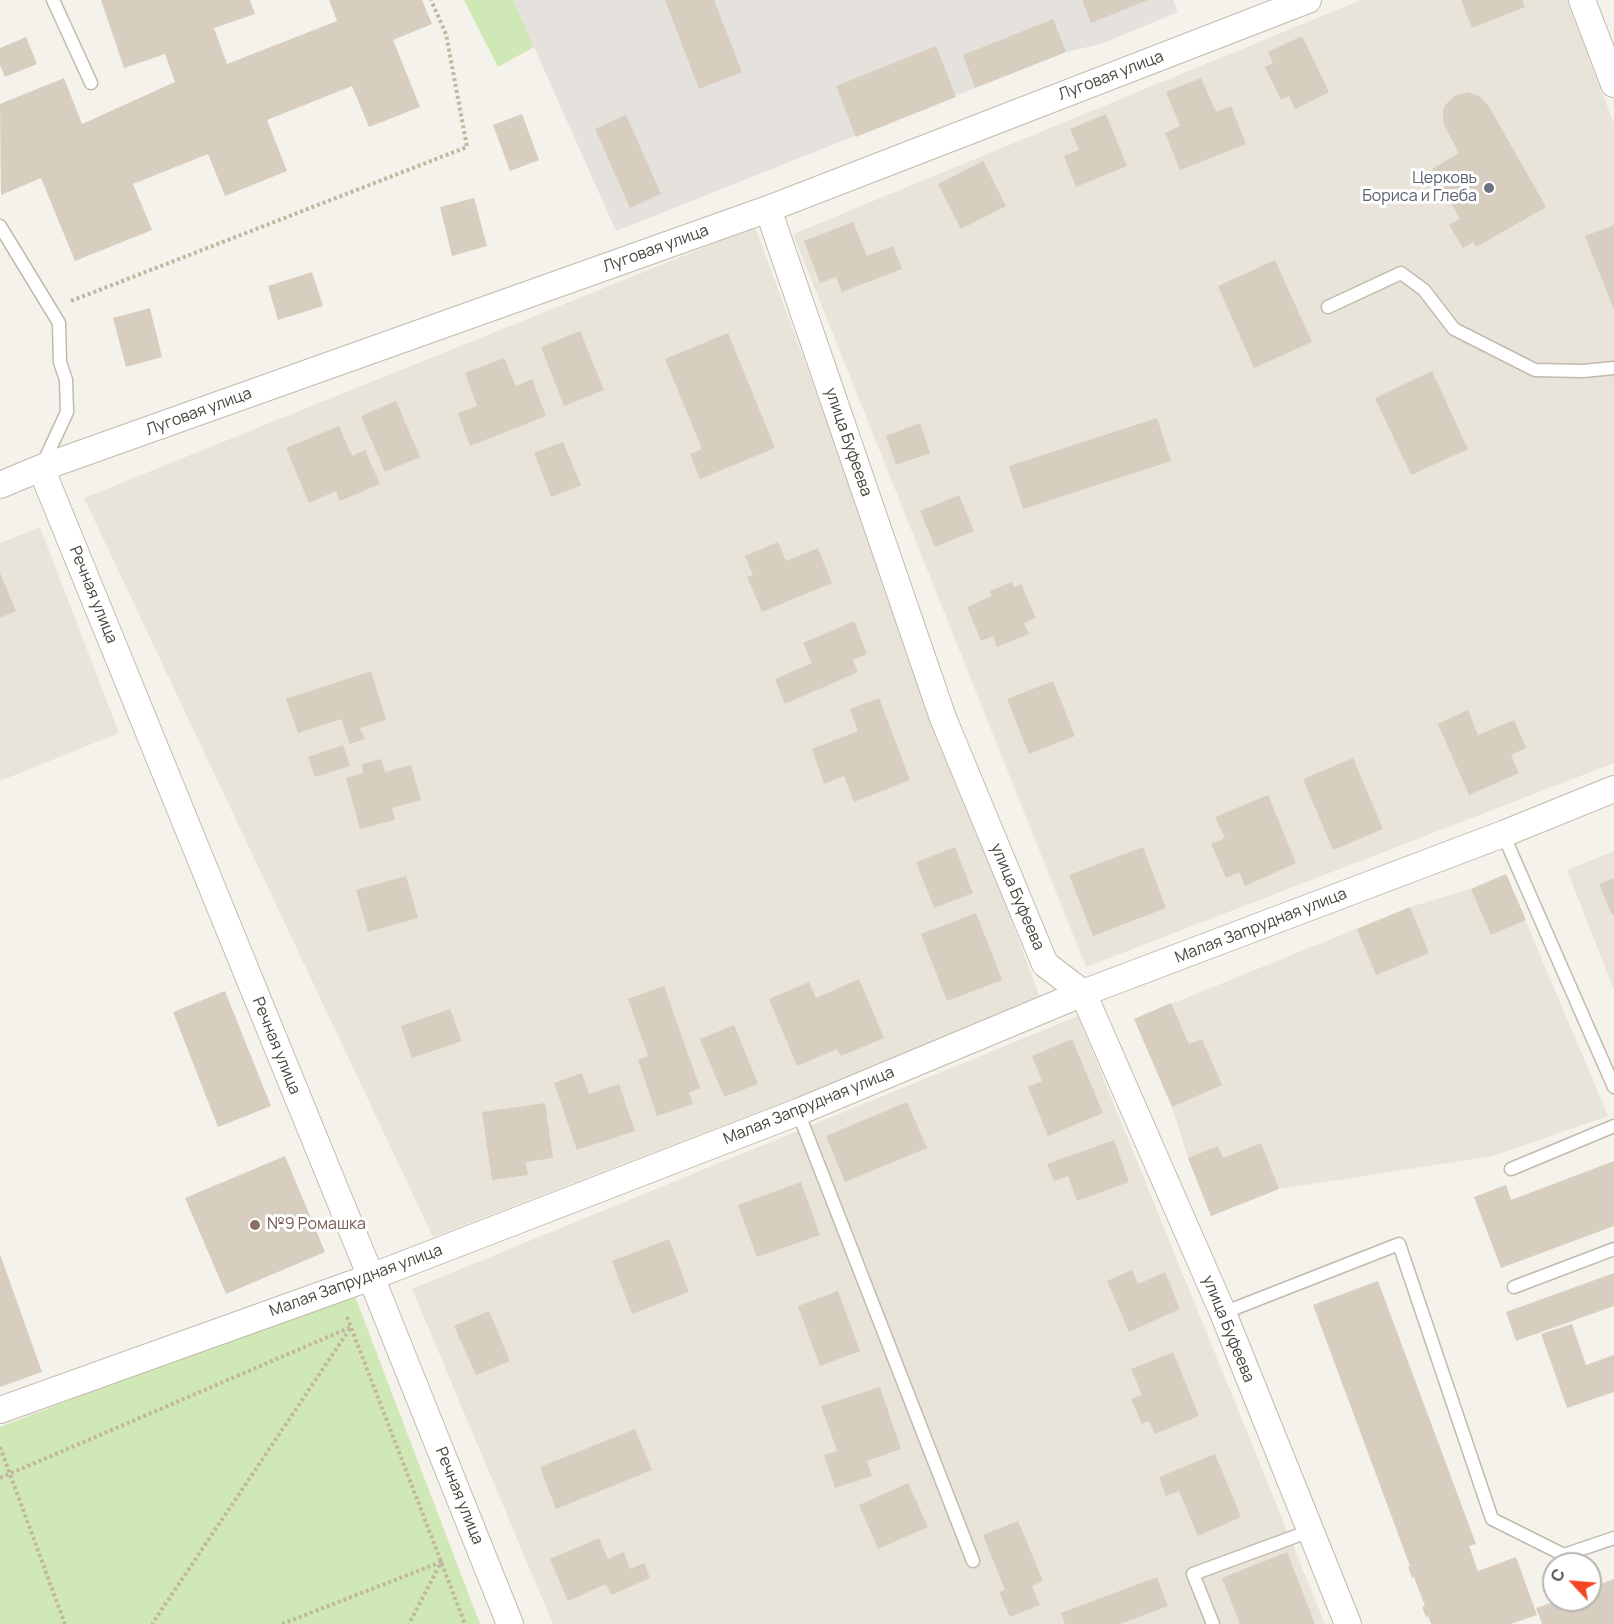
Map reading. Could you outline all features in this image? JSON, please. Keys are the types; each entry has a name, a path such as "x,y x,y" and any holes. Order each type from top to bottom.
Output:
{"street":[{"name":"Луговая улица","path":"0,485 41,468 768,209 1308,0"},
{"path":"1582,0 1608,51 1614,84"},
{"name":"улица Буфеева","path":"768,209 943,718 1045,964 1083,993 1222,1313 1348,1624"},
{"name":"Речная улица","path":"41,468 510,1624"},
{"name":"Малая Запрудная улица","path":"0,1410 371,1277 798,1112 1083,993 1503,834 1614,789"}],"lane":[{"path":"53,0 91,83"},
{"path":"0,226 59,323 60,362 66,380 67,412 41,468"},
{"path":"1328,307 1401,273 1424,290 1454,329 1535,370 1583,371 1614,368"},
{"path":"1503,834 1614,1087"},
{"path":"798,1112 972,1561"},
{"path":"1511,1169 1614,1126"},
{"path":"1222,1313 1399,1244 1492,1519 1564,1556 1614,1538"},
{"path":"1514,1287 1614,1249"},
{"path":"1213,1624 1193,1574 1310,1531"}],"path":[{"path":"51,309 467,147 446,34 431,0"},
{"path":"337,1290 465,1624"},
{"path":"0,1478 351,1327"},
{"path":"152,1624 351,1327"},
{"path":"0,1447 65,1624"},
{"path":"282,1624 441,1562"},
{"path":"408,1624 441,1562"}],"shaded area":[{"path":"513,0 1173,0 1178,12 1101,44 1066,52 616,231"},
{"path":"1361,0 1567,0 1614,124 1614,763 1086,967 793,234"},
{"path":"755,227 1042,1003 433,1237 84,498"},
{"path":"40,527 119,733 0,781 0,543"},
{"path":"1614,851 1614,990 1567,870"},
{"path":"1506,874 1608,1116 1493,1156 1279,1189 1211,1216 1188,1158 1172,1107 1134,1019 1410,907 1471,889"},
{"path":"1078,1016 1325,1624 553,1624 412,1289"}],"green space":[{"path":"464,0 513,0 534,47 498,67"},
{"path":"353,1291 480,1624 0,1624 0,1427"}],"building":[{"path":"101,0 250,0 255,14 214,28 227,64 337,21 329,0 422,0 432,24 393,40 420,107 369,127 352,86 267,120 287,171 225,196 208,154 133,184 152,230 75,261 41,178 1,195 0,104 64,78 82,124 175,82 165,54 124,68"},
{"path":"665,0 714,0 742,72 699,89"},
{"path":"1082,0 1148,0 1091,23"},
{"path":"1461,0 1522,0 1525,7 1472,28"},
{"path":"1053,19 1066,52 975,88 963,55"},
{"path":"1302,36 1329,92 1295,109 1289,96 1281,100 1265,67 1273,63 1268,52"},
{"path":"26,37 37,64 5,77 0,65 0,48"},
{"path":"936,46 956,97 856,137 836,86"},
{"path":"1201,78 1216,112 1231,106 1246,144 1180,170 1165,133 1180,126 1166,92"},
{"name":"Церковь Бориса и Глеба","path":"1467,92 1479,96 1488,105 1546,207 1476,247 1473,242 1463,248 1449,225 1460,219 1432,169 1459,153 1443,123 1443,110 1455,96"},
{"path":"522,114 539,160 510,171 493,125"},
{"path":"1106,114 1127,166 1076,187 1064,156 1079,150 1070,129"},
{"path":"626,115 661,194 630,208 595,129"},
{"path":"983,161 1006,206 961,229 938,184"},
{"path":"474,198 487,246 452,256 440,207"},
{"path":"853,222 867,256 893,246 902,269 842,292 836,277 820,283 804,241"},
{"path":"1614,225 1614,310 1585,236"},
{"path":"1275,260 1312,342 1254,368 1218,286"},
{"path":"312,272 323,306 278,320 268,286"},
{"path":"150,308 162,357 126,367 113,318"},
{"path":"580,331 604,390 564,406 541,347"},
{"path":"728,333 775,448 700,479 690,454 702,449 665,359"},
{"path":"504,358 516,386 532,379 546,416 470,446 458,413 477,406 465,373"},
{"path":"1432,371 1468,449 1411,475 1375,398"},
{"path":"396,401 420,457 385,472 361,416"},
{"path":"1157,418 1171,461 1023,509 1009,466"},
{"path":"920,423 930,453 896,465 886,436"},
{"path":"339,426 352,456 365,450 380,484 340,501 336,491 309,503 286,448"},
{"path":"563,442 581,485 551,497 534,453"},
{"path":"959,495 974,531 935,547 920,511"},
{"path":"778,542 786,561 818,548 832,583 762,612 747,577 753,575 745,556"},
{"path":"0,573 16,611 0,618"},
{"path":"1012,582 1014,587 1021,584 1036,618 1024,623 1029,634 997,647 993,636 981,641 967,607 992,596 990,591"},
{"path":"854,621 867,654 853,660 858,672 785,704 775,679 812,663 803,643"},
{"path":"371,671 386,720 360,728 365,739 350,744 341,719 298,733 286,699"},
{"path":"1053,681 1075,736 1029,754 1007,699"},
{"path":"879,698 910,780 854,802 844,776 824,784 812,749 858,731 850,709"},
{"path":"1468,710 1478,735 1514,720 1526,748 1511,755 1519,773 1469,795 1438,724"},
{"path":"343,745 350,766 315,777 308,757"},
{"path":"1353,758 1383,829 1333,850 1303,779"},
{"path":"381,759 385,772 411,765 421,800 392,808 395,820 360,829 346,778 363,773 362,764"},
{"path":"1268,795 1296,863 1245,886 1239,872 1226,878 1211,844 1225,838 1215,817"},
{"path":"955,847 973,893 934,908 916,862"},
{"path":"1143,847 1166,908 1093,936 1069,875"},
{"path":"1506,874 1526,920 1491,935 1471,889"},
{"path":"406,876 418,918 368,932 356,890"},
{"path":"1614,878 1614,914 1612,915 1599,884"},
{"path":"1410,907 1429,953 1376,975 1357,929"},
{"path":"976,913 1002,980 947,1001 921,934"},
{"path":"859,979 884,1038 841,1056 837,1049 797,1066 769,999 809,982 816,998"},
{"path":"664,986 700,1088 689,1093 693,1104 657,1116 638,1060 648,1056 628,999"},
{"path":"225,991 271,1106 218,1127 173,1012"},
{"path":"1171,1003 1189,1044 1202,1039 1222,1085 1172,1107 1134,1019"},
{"path":"450,1009 462,1041 412,1058 401,1026"},
{"path":"734,1025 758,1084 724,1097 700,1039"},
{"path":"1072,1039 1103,1113 1048,1136 1028,1087 1042,1081 1032,1056"},
{"path":"582,1073 589,1094 619,1084 635,1131 577,1150 554,1083"},
{"path":"907,1102 927,1148 845,1182 826,1136"},
{"path":"545,1103 553,1158 526,1162 528,1175 492,1180 482,1112"},
{"path":"1114,1140 1129,1182 1077,1201 1068,1176 1054,1181 1047,1164"},
{"path":"1261,1143 1279,1189 1211,1216 1188,1158 1218,1146 1223,1158"},
{"name":"№9 Ромашка","path":"285,1156 325,1252 226,1294 185,1198"},
{"path":"1614,1161 1614,1226 1501,1268 1474,1197 1506,1185 1511,1200"},
{"path":"801,1182 820,1235 757,1257 738,1205"},
{"path":"669,1239 689,1292 632,1314 612,1261"},
{"path":"0,1254 42,1372 0,1387"},
{"path":"1132,1270 1138,1284 1165,1272 1180,1309 1129,1332 1107,1281"},
{"path":"1614,1273 1614,1306 1516,1341 1506,1312"},
{"path":"1378,1281 1476,1544 1469,1546 1478,1571 1516,1557 1537,1615 1511,1624 1431,1624 1428,1616 1426,1617 1422,1607 1425,1606 1414,1577 1412,1578 1408,1567 1410,1566 1313,1305"},
{"path":"838,1291 860,1351 820,1366 798,1306"},
{"path":"489,1311 510,1361 476,1375 454,1326"},
{"path":"1572,1324 1586,1365 1614,1355 1614,1392 1567,1408 1541,1334"},
{"path":"1173,1352 1199,1416 1155,1434 1149,1421 1142,1424 1131,1399 1142,1395 1131,1369"},
{"path":"880,1387 901,1449 867,1461 872,1476 835,1488 824,1455 837,1451 821,1406"},
{"path":"635,1429 652,1470 556,1509 540,1467"},
{"path":"1215,1454 1241,1517 1198,1536 1179,1491 1166,1496 1159,1477"},
{"path":"908,1483 928,1527 878,1549 859,1505"},
{"path":"1018,1521 1043,1581 1032,1586 1040,1605 1010,1617 999,1592 1005,1590 983,1535"},
{"path":"599,1538 608,1559 624,1552 630,1569 644,1563 650,1578 611,1595 606,1584 568,1601 550,1559"},
{"path":"1287,1552 1315,1624 1240,1624 1222,1578"},
{"path":"1157,1577 1168,1606 1120,1624 1065,1624 1061,1613"},
{"path":"1614,1579 1614,1624 1542,1624 1536,1608 1542,1606 1542,1612 1602,1612 1602,1584"}],"place":[{"name":"Церковь Бориса и Глеба","path":"1489,188"},
{"name":"№9 Ромашка","path":"255,1225"}]}
